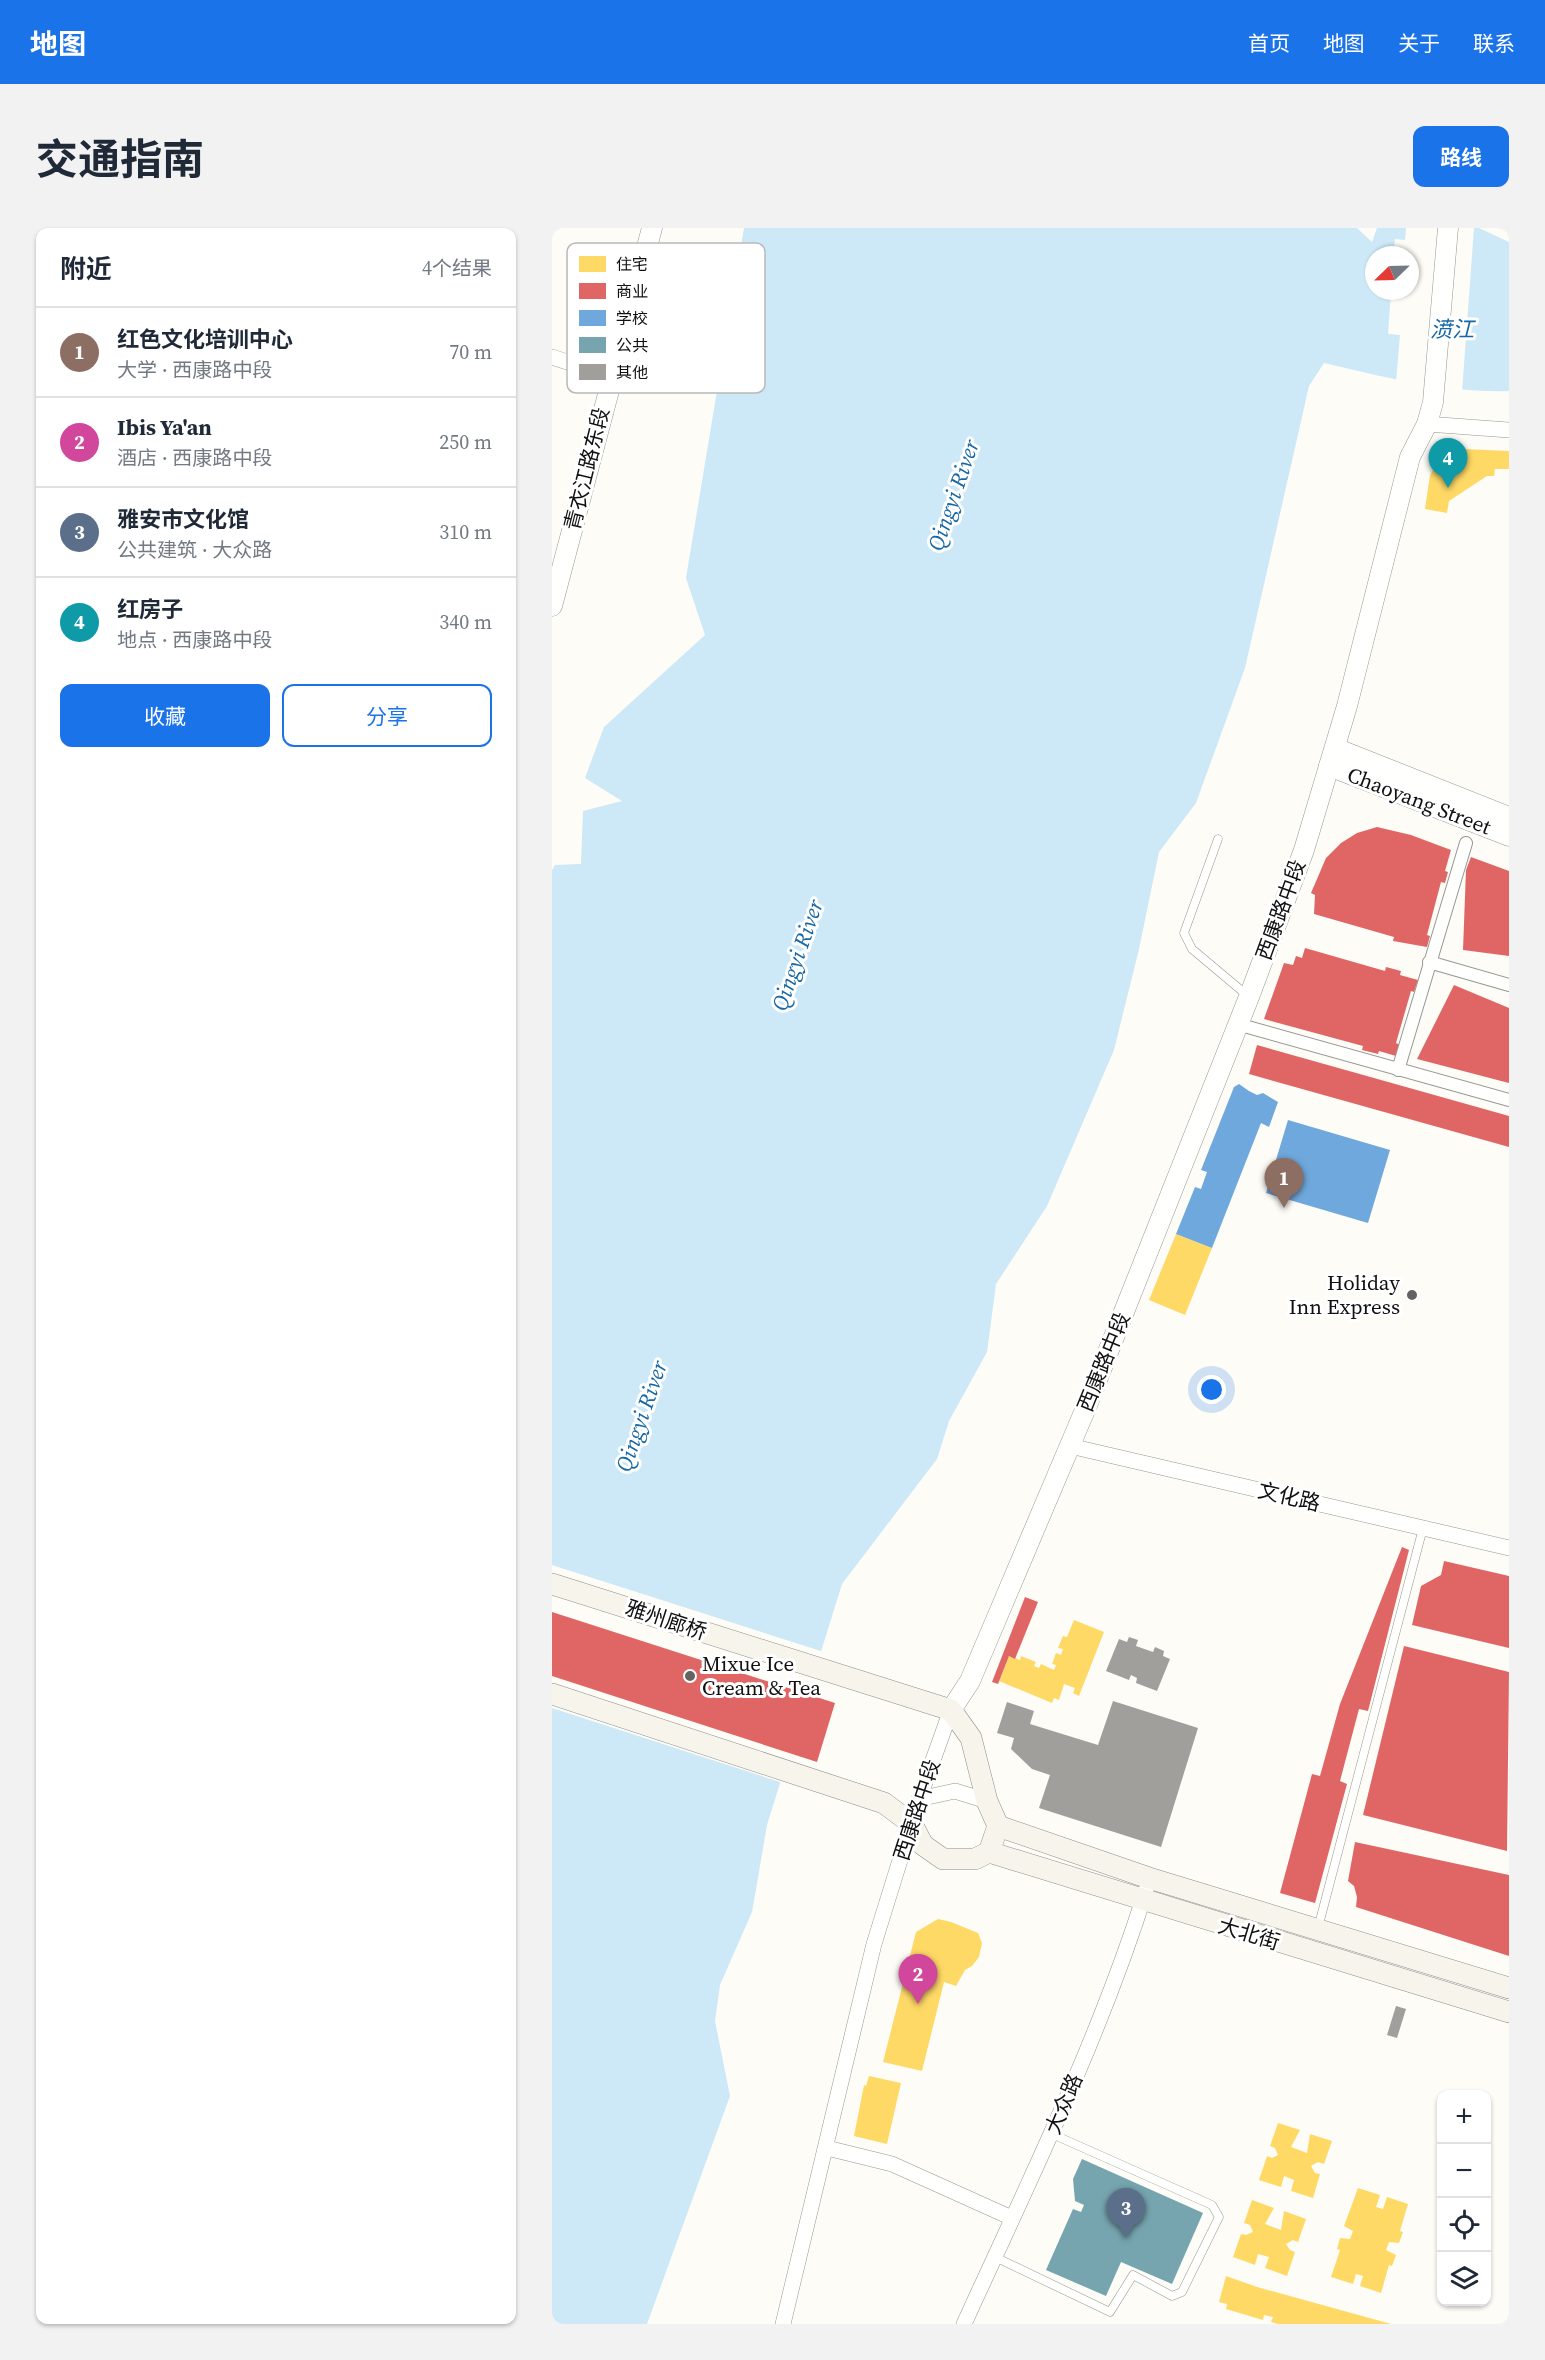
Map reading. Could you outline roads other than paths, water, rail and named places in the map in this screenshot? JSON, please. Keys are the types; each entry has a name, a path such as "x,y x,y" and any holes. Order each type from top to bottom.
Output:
{"main road":[{"name":"雅州廊桥","path":"552,1584 951,1710"},
{"path":"552,1694 885,1803 912,1824 922,1845 943,1859 975,1859 989,1852 998,1826 987,1801 971,1738 951,1710"},
{"name":"大北街","path":"998,1826 1149,1878 1509,1988"},
{"name":"大北街","path":"989,1852 1142,1902 1509,2012"}],"street":[{"name":"青衣江路东段","path":"648,243 652,228"},
{"name":"西康路中段","path":"783,2324 827,2148 874,1944 919,1799 951,1710 970,1680 1070,1446 1249,998 1304,850 1332,757 1410,457 1427,424 1433,402 1448,228"},
{"path":"552,357 567,362"},
{"name":"青衣江路东段","path":"552,606 607,393"},
{"path":"1427,424 1509,430"},
{"name":"Chaoyang Street","path":"1332,757 1509,817"},
{"name":"Chaoyang Street","path":"1332,757 1509,836"},
{"path":"1398,1070 1466,843"},
{"path":"1429,962 1509,985"},
{"path":"1238,1024 1509,1100"},
{"name":"文化路","path":"1070,1446 1509,1548"},
{"path":"919,1799 955,1791 987,1801"},
{"name":"大众路","path":"964,2324 1011,2218 1052,2134 1101,2018 1149,1878"},
{"path":"827,2148 892,2164 1011,2218"}],"lane":[{"path":"1218,839 1184,933 1192,949 1249,998"},
{"path":"1318,1930 1423,1528"},
{"path":"995,2257 1110,2312 1133,2275 1173,2296 1182,2292 1219,2217 1212,2205 1052,2134"}],"water":[{"path":"744,228 1357,228 1372,242 1377,228 1479,228 1509,242 1509,391 1439,387 1324,363 1309,386 1245,668 1196,803 1159,852 1139,949 1114,1050 1047,1206 996,1284 987,1352 949,1421 937,1459 842,1584 767,1825 752,1912 720,1985 715,2021 730,2096 647,2324 552,2324 552,870 555,865 581,864 583,811 622,801 585,778 604,727 705,635 686,578 717,393 765,393 765,243 742,243"}],"place":[{"name":"红房子","path":"1448,488"},
{"name":"红色文化培训中心","path":"1284,1208"},
{"name":"Holiday Inn Express","path":"1412,1295"},
{"name":"Mixue Ice Cream & Tea","path":"690,1676"},
{"name":"Ibis Ya'an","path":"918,2004"},
{"name":"雅安市文化馆","path":"1126,2238"}],"water label":[{"name":"𣸣江","path":"1452,329"},
{"name":"Qingyi River","path":"953,495"},
{"name":"Qingyi River","path":"797,955"},
{"name":"Qingyi River","path":"641,1416"}]}
